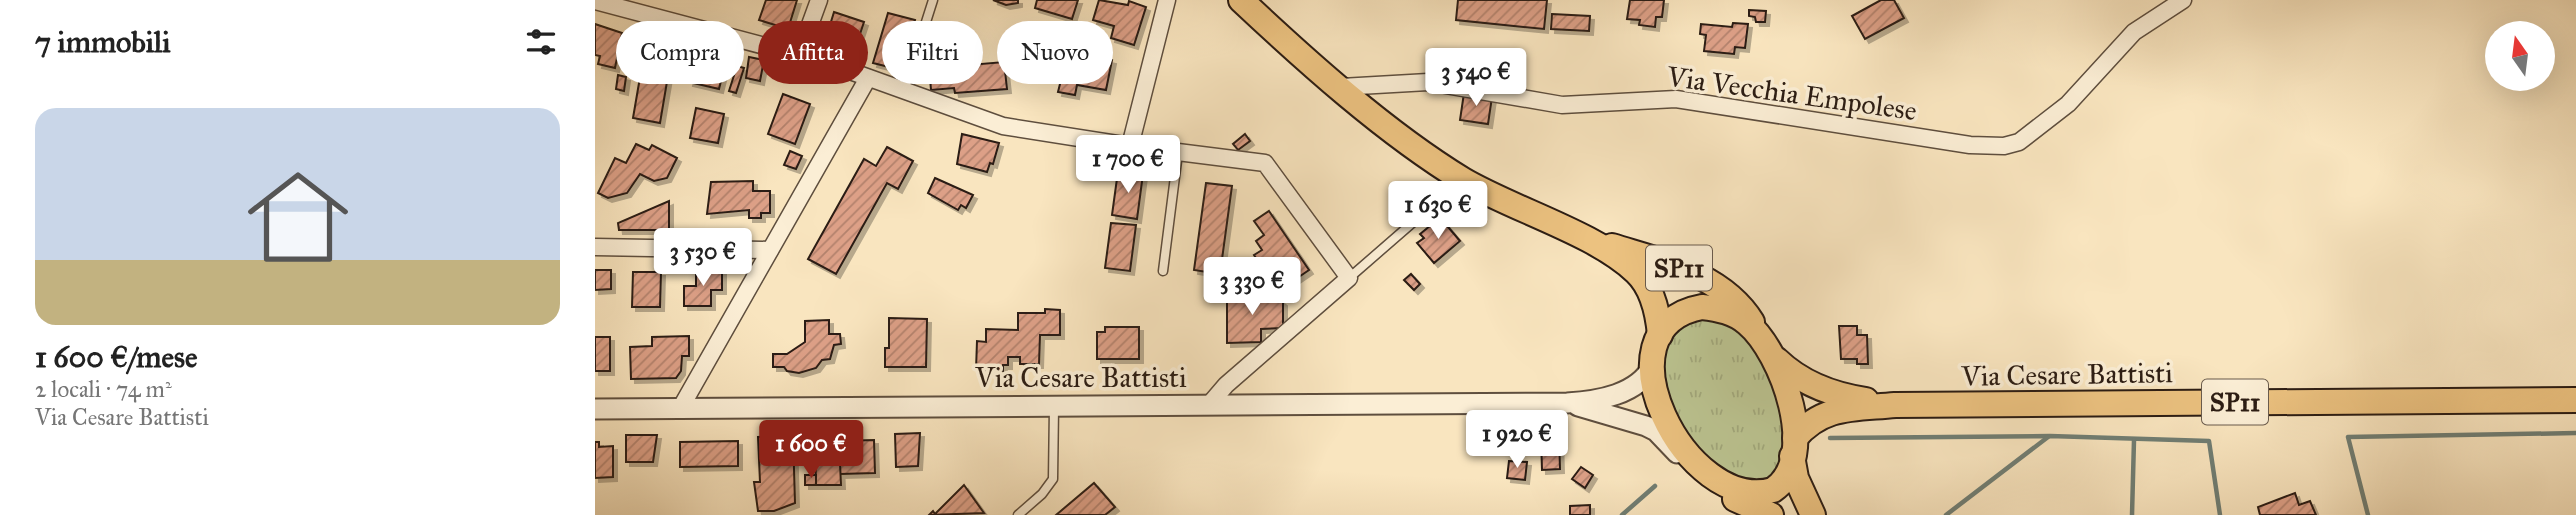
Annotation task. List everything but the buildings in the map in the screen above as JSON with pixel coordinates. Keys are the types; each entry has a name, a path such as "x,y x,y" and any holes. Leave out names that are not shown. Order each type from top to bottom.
{"main road":[{"name":"SP11","path":"1241,0 1341,87 1442,166 1495,197 1602,248 1638,274 1655,306 1660,335"},
{"name":"SP11","path":"1565,230 1681,269 1724,289 1740,304 1767,347"},
{"name":"Via Cesare Battisti","path":"1767,347 1788,392 1793,412 1793,447 1788,472 1772,492 1746,500 1735,499 1708,488 1677,453 1659,417 1653,365 1660,335 1675,317 1688,309 1702,307 1730,313 1747,323 1789,371 1822,390 1839,396 1895,405"},
{"name":"Via Cesare Battisti","path":"1793,447 1815,418 1826,412 1895,405 2576,400"},
{"path":"1793,447 1796,478 1813,515"},
{"path":"1735,499 1771,515"}],"street":[{"path":"811,21 819,0"},
{"path":"1130,146 1167,0"},
{"name":"Via Vecchia Empolese","path":"1341,87 1427,82 1562,105 1676,99 1970,145 2004,146 2019,142 2068,104 2134,32 2183,0"},
{"path":"595,1 758,44"},
{"path":"868,78 1003,125 1178,153 1265,163 1349,278 1226,385 1208,406"},
{"path":"680,410 865,84"},
{"path":"595,247 770,250"},
{"name":"Via Cesare Battisti","path":"595,409 1567,404 1593,401 1626,391 1647,377 1653,365"},
{"name":"Via Cesare Battisti","path":"1567,404 1646,426 1656,431 1677,453"}],"lane":[{"path":"904,91 933,0"},
{"path":"1163,271 1178,153"},
{"path":"1349,278 1441,198"},
{"path":"1018,515 1042,494 1053,479 1054,407"}],"green space":[{"path":"1691,318 1716,318 1741,330 1761,354 1784,414 1783,454 1773,479 1746,491 1676,435 1663,366 1668,339"}],"waterway":[{"path":"2368,515 2348,437 2576,433"},
{"path":"1830,438 2050,436 2209,441 2220,515"},
{"path":"1946,515 2048,437"},
{"path":"2132,515 2134,440"},
{"path":"1622,515 1655,486"}]}
